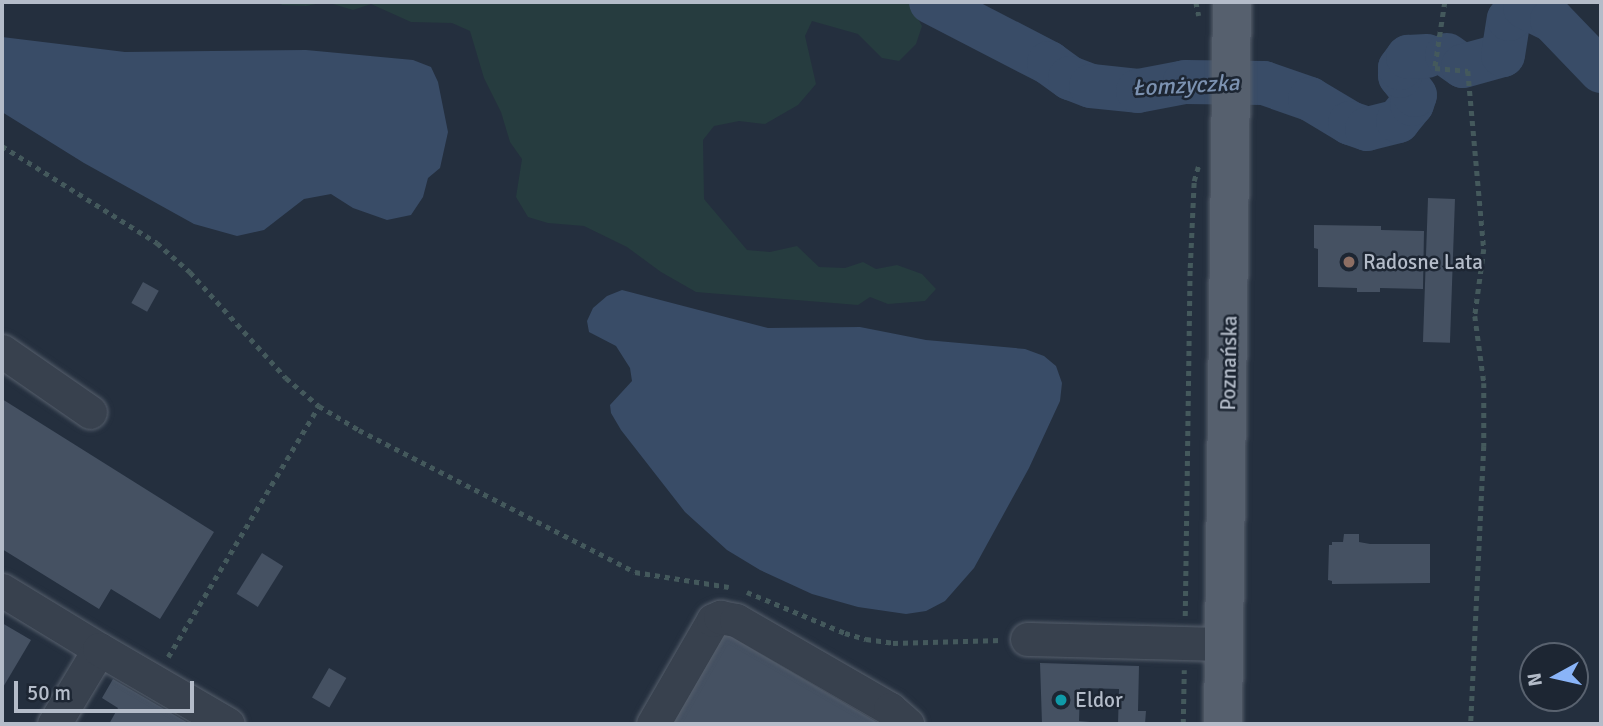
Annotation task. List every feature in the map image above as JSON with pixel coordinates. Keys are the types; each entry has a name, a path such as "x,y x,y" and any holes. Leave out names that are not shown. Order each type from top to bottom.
{"main road":[{"name":"Poznańska","path":"1223,724 1231,2"}],"lane":[{"path":"2,351 90,412"},
{"path":"2,590 228,724"},
{"path":"653,724 713,620 720,617 736,620 771,640 890,709 907,724"},
{"path":"1027,639 1224,644"},
{"path":"54,724 99,649"}],"path":[{"path":"1445,2 1436,68 1468,71 1484,249 1475,316 1484,383 1484,433 1471,724"},
{"path":"2,146 157,243 190,272 286,378 318,405 359,430 635,572 734,588"},
{"path":"1183,724 1190,268 1194,181 1200,159"},
{"path":"154,681 318,405"},
{"path":"743,591 866,639 906,643 1027,639"}],"green space":[{"path":"279,2 326,2 306,6 282,5"},
{"path":"326,2 909,2 922,26 916,44 899,61 882,58 858,34 812,21 805,36 816,84 798,105 765,124 739,121 714,126 703,140 704,199 747,250 770,252 797,246 819,267 845,268 863,262 876,269 897,265 922,274 936,289 925,301 888,304 870,297 858,305 696,292 661,272 627,247 584,226 548,223 528,217 516,197 522,159 510,142 501,112 484,78 470,31 452,23 411,22 371,4 353,10"}],"water":[{"path":"2,37 125,52 306,50 413,60 431,67 438,82 448,132 440,168 428,178 423,197 411,215 387,220 353,208 331,194 304,199 264,230 237,236 194,224 84,163 2,112"},
{"path":"622,290 768,328 860,327 926,340 1025,349 1044,356 1056,366 1062,383 1060,401 1029,468 974,568 945,601 926,611 906,614 858,607 812,594 760,570 727,550 685,512 621,430 611,413 610,405 632,381 630,368 616,346 589,332 587,321 593,308 607,296"}],"building":[{"path":"1428,198 1455,199 1450,343 1423,342"},
{"path":"1314,225 1381,226 1381,230 1424,231 1423,289 1380,288 1380,292 1357,292 1357,288 1318,287 1318,249 1314,248"},
{"path":"143,282 159,291 147,312 131,303"},
{"path":"2,399 214,532 160,619 111,589 99,609 2,549"},
{"path":"1344,534 1359,534 1359,542 1370,544 1430,544 1430,583 1332,584 1332,581 1328,580 1329,545 1332,545 1332,542 1343,542"},
{"path":"262,553 283,566 258,607 237,594"},
{"path":"2,623 31,640 2,689"},
{"path":"725,633 880,724 671,724"},
{"name":"Eldor","path":"1040,663 1139,666 1138,711 1146,711 1145,724 1118,724 1119,689 1080,688 1079,721 1112,724 1042,724"},
{"path":"329,668 346,678 329,707 312,697"},
{"path":"113,679 190,724 109,724 118,708 102,698"}],"waterway":[{"name":"Łomżyczka","path":"931,2 1049,63 1070,78 1091,86 1138,91 1185,82 1264,83 1310,99 1350,123 1367,129 1398,121 1412,104 1415,95 1400,76 1400,68 1408,57 1427,56"},
{"name":"Łomżyczka","path":"1447,55 1463,66 1503,55 1509,19 1525,7 1552,20 1601,71"}],"place":[{"name":"Radosne Lata","path":"1349,262"},
{"name":"Eldor","path":"1061,700"}]}
